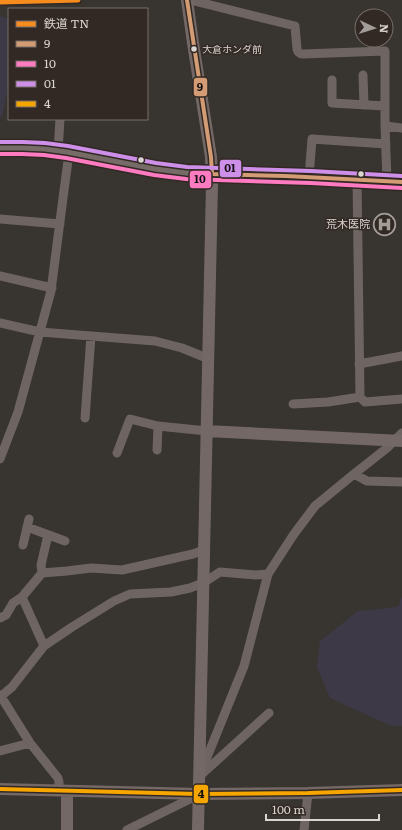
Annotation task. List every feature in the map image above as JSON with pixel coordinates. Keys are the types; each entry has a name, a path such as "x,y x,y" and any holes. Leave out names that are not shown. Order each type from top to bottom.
{"highway":[{"path":"0,148 33,147 177,172 357,179 395,182"}],"street":[{"path":"198,830 212,174 211,157 193,43 188,0 295,26 297,52 299,54 385,51 386,144 395,182"},
{"path":"363,75 364,105"},
{"path":"332,80 332,103 385,106"},
{"path":"0,459 18,412 52,288 60,224 64,152 60,120"},
{"path":"385,126 402,128"},
{"path":"309,177 312,139 386,144"},
{"path":"357,179 360,397 365,402 402,400"},
{"path":"0,220 60,224"},
{"path":"0,276 52,288"},
{"path":"0,323 40,332 155,341 182,348 209,360"},
{"path":"85,418 91,336"},
{"path":"359,364 402,356"},
{"path":"293,404 328,402 360,397"},
{"path":"117,452 130,419 158,426 207,431 400,438"},
{"path":"157,450 158,426"},
{"path":"200,776 244,666 268,574 294,534 315,506 400,438"},
{"path":"354,474 367,481 402,482"},
{"path":"23,545 28,523 48,535 65,541"},
{"path":"0,618 6,615 13,604 22,598 42,573 41,565 48,535"},
{"path":"42,573 91,568 122,570 193,554 204,550"},
{"path":"67,830 63,791 58,778 30,743 0,696 12,687 44,646 114,601 130,594 171,592 190,588 203,583 220,572 256,575 268,574"},
{"path":"22,598 44,646"},
{"path":"200,776 269,713"},
{"path":"0,751 30,743"},
{"path":"0,789 199,794 402,790"},
{"path":"304,830 308,793"},
{"path":"127,830 199,794"}],"shaded area":[{"path":"0,16 8,19 8,88 2,117 0,117"},
{"path":"402,597 402,726 391,726 330,698 317,667 320,641 358,611 398,607"}],"rail line":[{"name":"TN","path":"0,2 78,0"}],"transit line":[{"name":"9","path":"187,0 211,157 212,174"},
{"name":"01","path":"0,142 45,143 68,146 156,163 187,167 402,176"},
{"name":"10","path":"0,154 44,155 154,175 186,179 311,183 402,188"},
{"name":"9","path":"212,174 402,182"},
{"name":"4","path":"0,789 199,794 402,790"}],"place":[{"name":"大倉ホンダ前","path":"194,49"},
{"name":"荒木医院","path":"385,224"}]}
